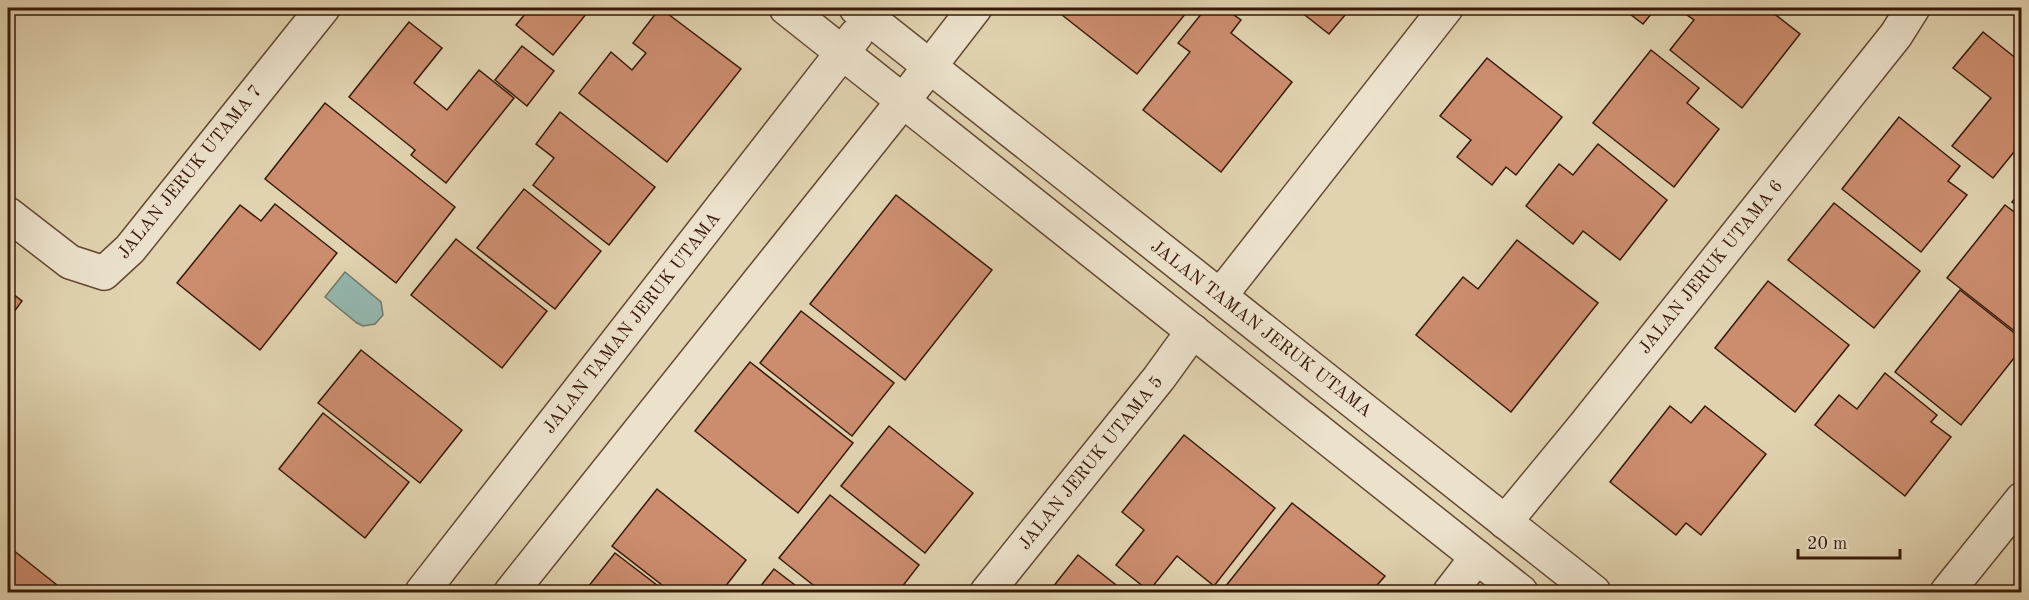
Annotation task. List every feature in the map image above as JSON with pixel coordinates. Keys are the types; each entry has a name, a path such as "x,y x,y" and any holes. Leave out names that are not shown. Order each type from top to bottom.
{"street":[{"name":"JALAN JERUK UTAMA 7","path":"8,214 70,262 104,273 130,249 323,8"},
{"path":"786,8 1521,592"},
{"path":"511,592 975,8"},
{"path":"1220,296 1446,8"},
{"name":"JALAN JERUK UTAMA 6","path":"1505,522 1889,44 1913,8"},
{"name":"JALAN TAMAN JERUK UTAMA","path":"422,592 842,53 867,11 929,65 1594,592"},
{"name":"JALAN JERUK UTAMA 5","path":"987,592 1159,378 1192,331"},
{"path":"1947,592 2022,499"},
{"path":"1450,592 1477,557"}],"water":[{"path":"345,272 381,302 383,315 375,324 363,326 357,323 325,297"}],"building":[{"path":"530,8 591,8 553,55 516,25"},
{"path":"660,8 741,69 667,162 579,93 611,52 632,70 646,53 633,43"},
{"path":"1068,8 1190,8 1137,74 1062,15"},
{"path":"1206,8 1224,8 1241,20 1231,33 1292,82 1221,172 1143,110 1190,52 1178,43"},
{"path":"1296,8 1351,8 1329,34"},
{"path":"1622,8 1656,8 1643,24"},
{"path":"1677,8 1767,8 1800,34 1742,108 1670,50 1694,20"},
{"path":"409,22 442,48 414,83 447,110 479,70 514,98 446,183 411,155 415,150 349,97"},
{"path":"1983,32 2022,63 2022,142 1993,178 1952,146 1991,98 1953,68"},
{"path":"522,46 554,71 527,106 495,80"},
{"path":"1651,50 1699,88 1687,103 1719,129 1674,187 1593,123"},
{"path":"1487,58 1562,117 1516,175 1506,167 1492,185 1457,157 1471,140 1440,116"},
{"path":"325,103 455,207 396,283 265,179"},
{"path":"560,112 655,187 609,245 533,185 554,158 536,144"},
{"path":"1899,117 1960,166 1948,181 1967,195 1921,252 1842,189"},
{"path":"1598,144 1667,200 1620,260 1583,231 1573,244 1526,206 1559,164 1573,175"},
{"path":"524,189 601,251 555,309 477,248"},
{"path":"2022,190 2022,209 2012,202"},
{"path":"896,195 992,270 905,380 810,304"},
{"path":"1834,203 1920,271 1874,328 1788,260"},
{"path":"275,204 337,253 260,350 177,283 240,205 261,221"},
{"path":"2005,205 2022,218 2022,337 1947,278"},
{"path":"456,239 547,311 502,368 411,295"},
{"path":"1517,240 1598,303 1511,412 1416,335 1463,277 1478,289"},
{"path":"1768,281 1849,345 1795,412 1715,348"},
{"path":"8,290 22,301 8,320"},
{"path":"1960,290 2022,339 2022,348 1961,425 1895,372"},
{"path":"801,311 894,383 852,436 760,363"},
{"path":"361,350 462,430 420,483 318,403"},
{"path":"750,362 853,443 798,513 695,431"},
{"path":"1885,373 1937,415 1931,422 1951,437 1905,496 1815,425 1839,395 1857,409"},
{"path":"1670,406 1691,423 1705,406 1766,454 1701,535 1686,523 1676,535 1610,482"},
{"path":"323,413 409,482 365,538 279,469"},
{"path":"889,426 973,493 925,553 841,486"},
{"path":"1184,435 1275,508 1214,586 1177,556 1149,591 1116,565 1144,530 1122,512"},
{"path":"657,489 746,560 721,592 671,592 612,546"},
{"path":"830,495 919,565 898,592 822,592 779,558"},
{"path":"1292,503 1385,576 1371,592 1221,592"},
{"path":"8,546 57,585 50,592 8,592"},
{"path":"615,553 666,592 584,592"},
{"path":"1078,555 1125,592 1049,592"},
{"path":"774,569 804,592 756,592"}]}
